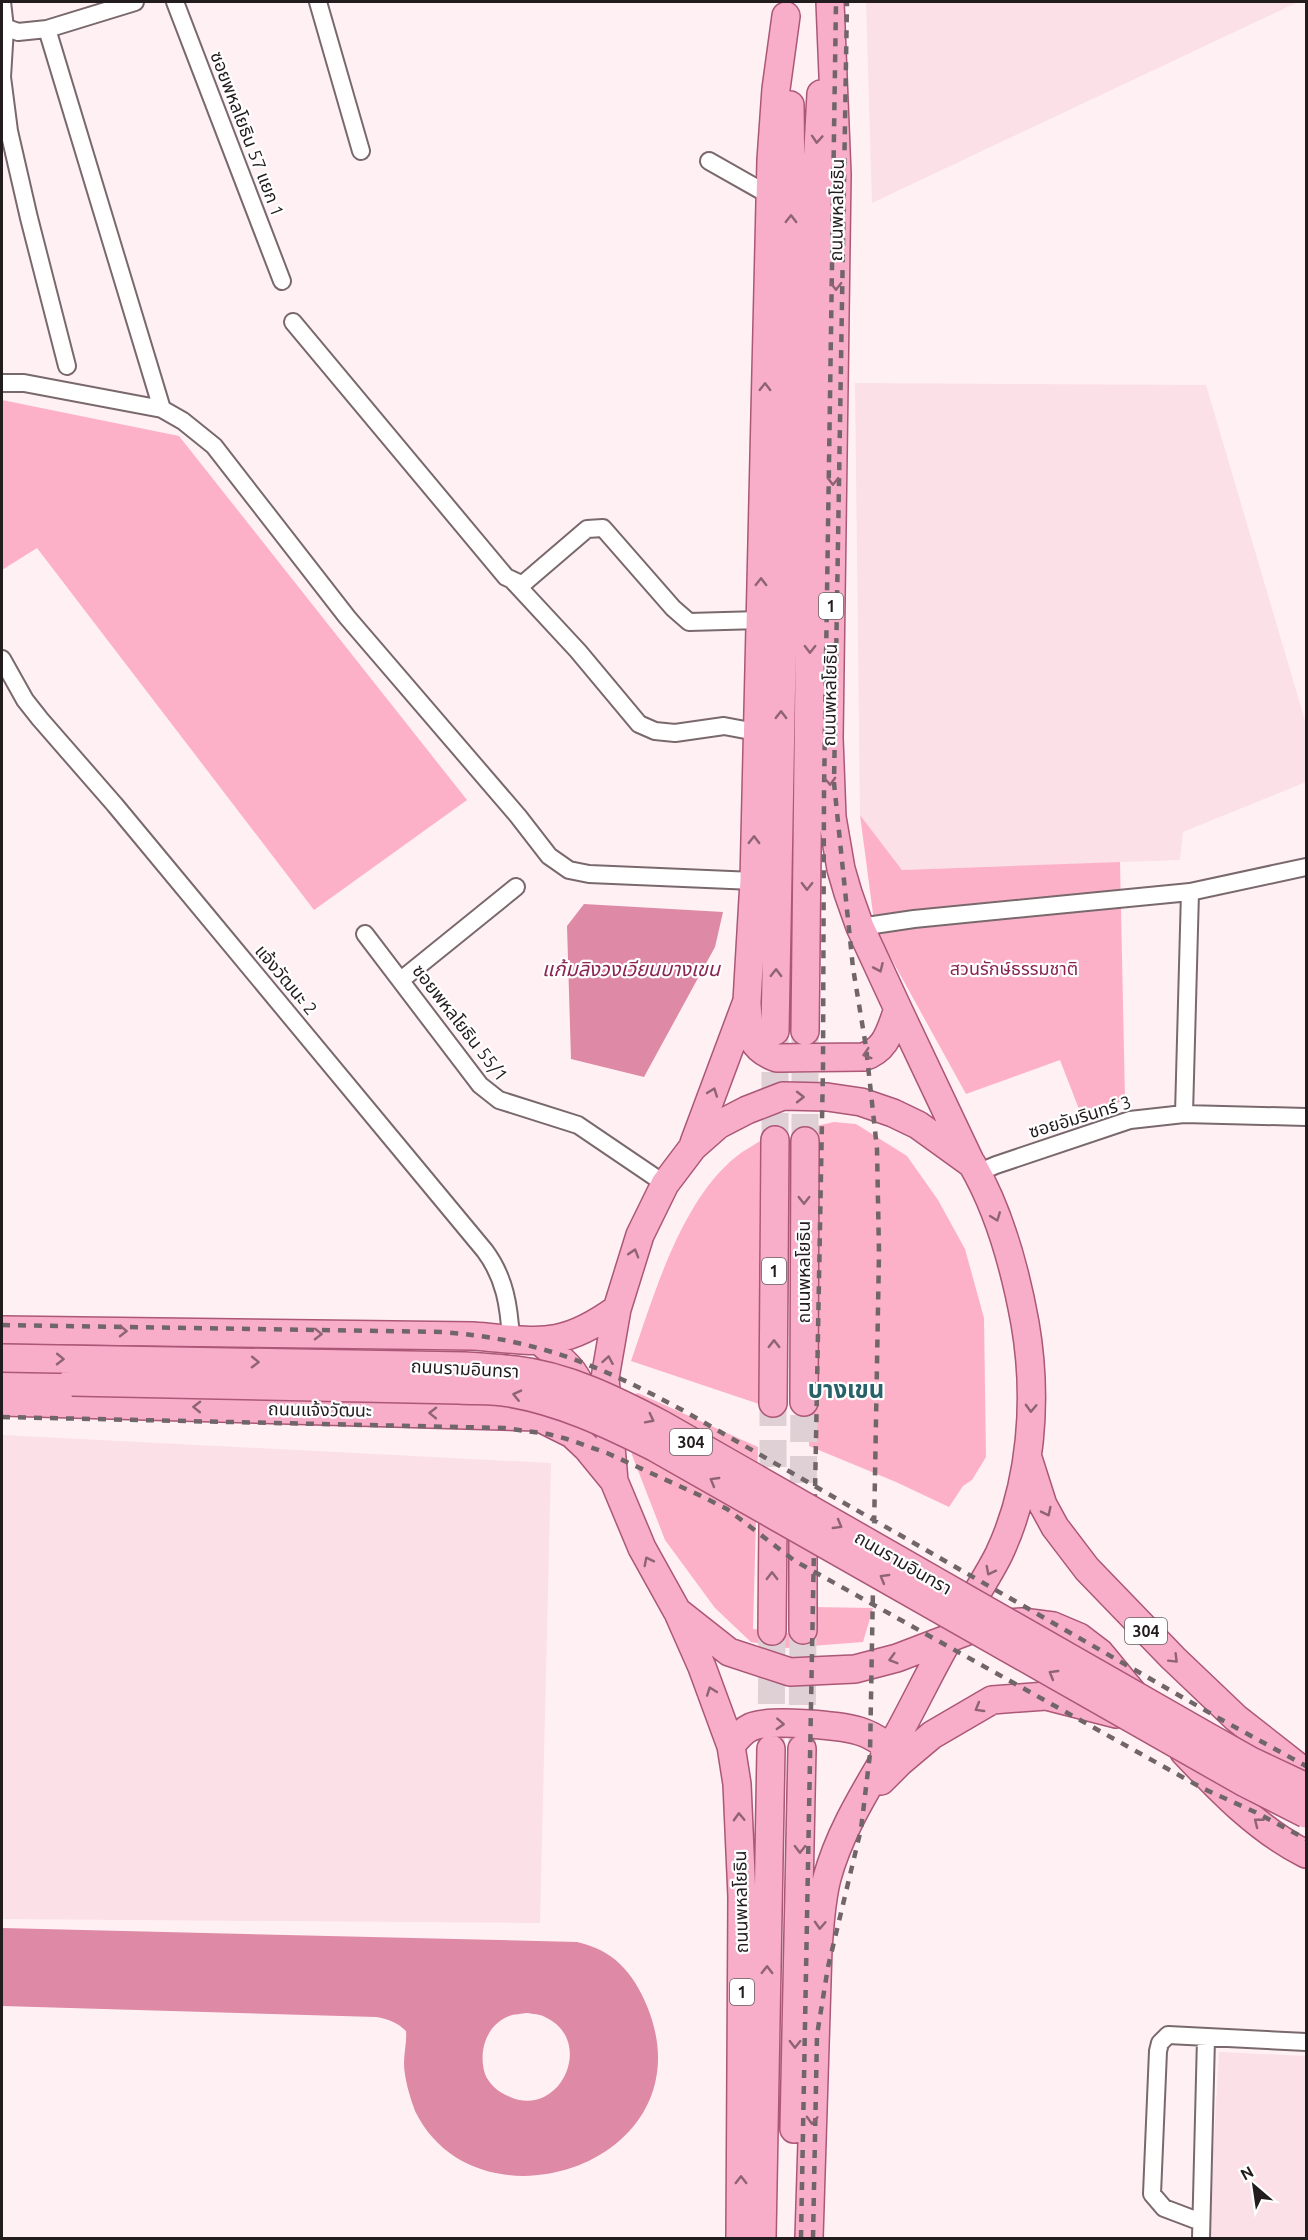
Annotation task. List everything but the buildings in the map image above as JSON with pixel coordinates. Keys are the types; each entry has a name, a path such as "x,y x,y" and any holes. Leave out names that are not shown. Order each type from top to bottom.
{"main road":[{"path":"786,9 773,126 770,195 754,881 747,1001 750,1032 755,1045 765,1054 777,1058 862,1057 874,1053 885,1043 898,1009"},
{"path":"775,1031 791,189 786,9"},
{"name":"ถนนพหลโยธิน","path":"830,10 837,174 829,738 832,817 841,869 860,927 974,1169 1010,1256 1023,1309 1030,1352 1031,1406 1028,1456"},
{"name":"ถนนพหลโยธิน","path":"805,1031 815,187 819,118 830,10"},
{"path":"693,1147 747,1001"},
{"path":"614,1481 605,1378 617,1309 640,1235 665,1184 693,1147 718,1125 747,1110 783,1096 827,1097 861,1102 918,1125 974,1169"},
{"name":"ถนนพหลโยธิน","path":"773,1402 775,1140"},
{"name":"ถนนพหลโยธิน","path":"804,1402 805,1141"},
{"path":"2,1330 474,1336 541,1342 581,1332 617,1309"},
{"path":"538,1417 566,1414 578,1405 582,1390 571,1370 541,1342"},
{"name":"ถนนรามอินทรา","path":"2,1358 464,1366 517,1370 568,1382 615,1400 661,1424 1222,1744 1306,1787"},
{"name":"ถนนรามอินทรา","path":"2,1381 459,1390 510,1393 560,1406 604,1422 654,1448 1245,1783 1306,1814"},
{"name":"ถนนแจ้งวัฒนะ","path":"2,1402 538,1417 572,1434 587,1448 614,1481"},
{"path":"809,2238 820,1913 827,1877 855,1809 1000,1551 1017,1504 1028,1456"},
{"name":"304","path":"1028,1456 1043,1505 1068,1546 1087,1569 1181,1666 1236,1718 1306,1773"},
{"name":"ถนนพหลโยธิน","path":"614,1481 642,1548 677,1611 702,1667 730,1746 737,1784 742,1897 740,2238"},
{"path":"772,1521 772,1630"},
{"path":"802,1630 803,1524"},
{"path":"677,1611 729,1652 790,1672 855,1669 897,1658 948,1640"},
{"name":"304","path":"948,1640 986,1624 1022,1622 1053,1626 1079,1636 1100,1653 1158,1725 1236,1803 1262,1825 1306,1854"},
{"path":"855,1809 900,1762 932,1735 992,1700 1046,1696 1158,1725"},
{"path":"730,1746 750,1727 767,1723 843,1727 874,1736 884,1744 885,1757"},
{"name":"ถนนพหลโยธิน","path":"762,2238 771,1749"},
{"path":"791,2238 802,1749"},
{"path":"1236,1803 1231,1780 1238,1769 1251,1756 1264,1751 1277,1750"}],"street":[{"path":"2,2 2,77 9,131 67,366"},
{"path":"3,27 18,32 47,29 135,2"},
{"name":"ซอยพหลโยธิน 57 แยก 1","path":"176,2 282,281"},
{"path":"318,2 361,151"},
{"path":"47,29 162,410"},
{"path":"709,161 770,195"},
{"path":"293,322 506,577 513,581 578,651 639,724 655,730 675,733 724,726 756,732"},
{"path":"2,383 34,385 162,410 183,421 214,446 347,617 518,816 549,856 569,870 589,874 754,881"},
{"path":"513,581 524,583 587,529 603,528 673,608 689,622 760,620"},
{"name":"แจ้งวัฒนะ 2","path":"2,659 25,700 40,719 145,841 485,1251 501,1277 506,1294 511,1339"},
{"path":"860,927 914,919 1190,892 1306,867"},
{"path":"401,980 516,886"},
{"path":"1184,1114 1190,892"},
{"name":"ซอยพหลโยธิน 55/1","path":"365,934 490,1095 499,1100 578,1125 665,1184"},
{"name":"ซอยอัมรินทร์ 3","path":"974,1169 1130,1120 1184,1114 1306,1117"},
{"path":"1206,2038 1201,2230 1164,2208 1152,2194 1160,2043 1167,2036 1306,2042"}],"shaded area":[{"path":"866,2 1298,2 872,203"},
{"path":"855,383 1206,385 1306,724 1306,782 1183,832 1180,860 902,870 860,815"},
{"path":"2,1435 551,1463 540,1923 2,1919"},
{"path":"1219,2052 1306,2056 1306,2238 1208,2238"}],"green space":[{"path":"2,400 179,436 467,800 314,910 37,548 2,570"},
{"name":"สวนรักษ์ธรรมชาติ","path":"860,815 902,870 1120,862 1125,1100 1082,1117 1060,1060 966,1094 875,929"},
{"path":"834,1122 856,1124 907,1156 938,1200 965,1249 984,1318 986,1457 972,1480 963,1486 949,1507 809,1446 811,1253 816,1126"},
{"path":"760,1141 759,1404 631,1361 672,1250 700,1197 717,1175 740,1154"},
{"path":"638,1393 758,1447 753,1629 806,1635 813,1607 873,1608 863,1642 786,1648 751,1642 715,1608 665,1540 632,1455 626,1397"}],"water":[{"name":"แก้มลิงวงเวียนบางเขน","path":"584,904 723,912 715,947 644,1077 571,1059 567,926"},
{"path":"2,1928 577,1942 611,1957 620,1964 635,1983 647,2006 658,2061 647,2106 618,2142 579,2165 533,2176 487,2171 446,2150 415,2111 404,2069 406,2031 388,2020 376,2017 2,2006","holes":["527,2013 543,2016 560,2028 568,2043 570,2059 565,2075 556,2088 543,2098 526,2101 508,2096 489,2081 483,2066 483,2048 489,2033 501,2020"]}],"tunnel":[{"path":"805,1035 805,1141"},
{"path":"775,1036 775,1140"},
{"path":"803,1524 804,1402"},
{"path":"773,1403 773,1508"},
{"path":"802,1746 803,1630"},
{"path":"771,1745 772,1631"}],"railway":[{"path":"801,2238 823,1067 824,792 836,2"},
{"path":"813,2238 817,2035 828,1967 861,1829 870,1754 879,1253 877,1149 866,1047 853,968 834,783 847,2"},
{"path":"2,1325 442,1332 509,1341 568,1357 625,1381 684,1411 1306,1766"},
{"path":"2,1417 504,1428 567,1439 607,1453 727,1509 795,1561 1202,1788 1306,1839"}],"district":[{"name":"บางเขน","path":"846,1390"}]}
